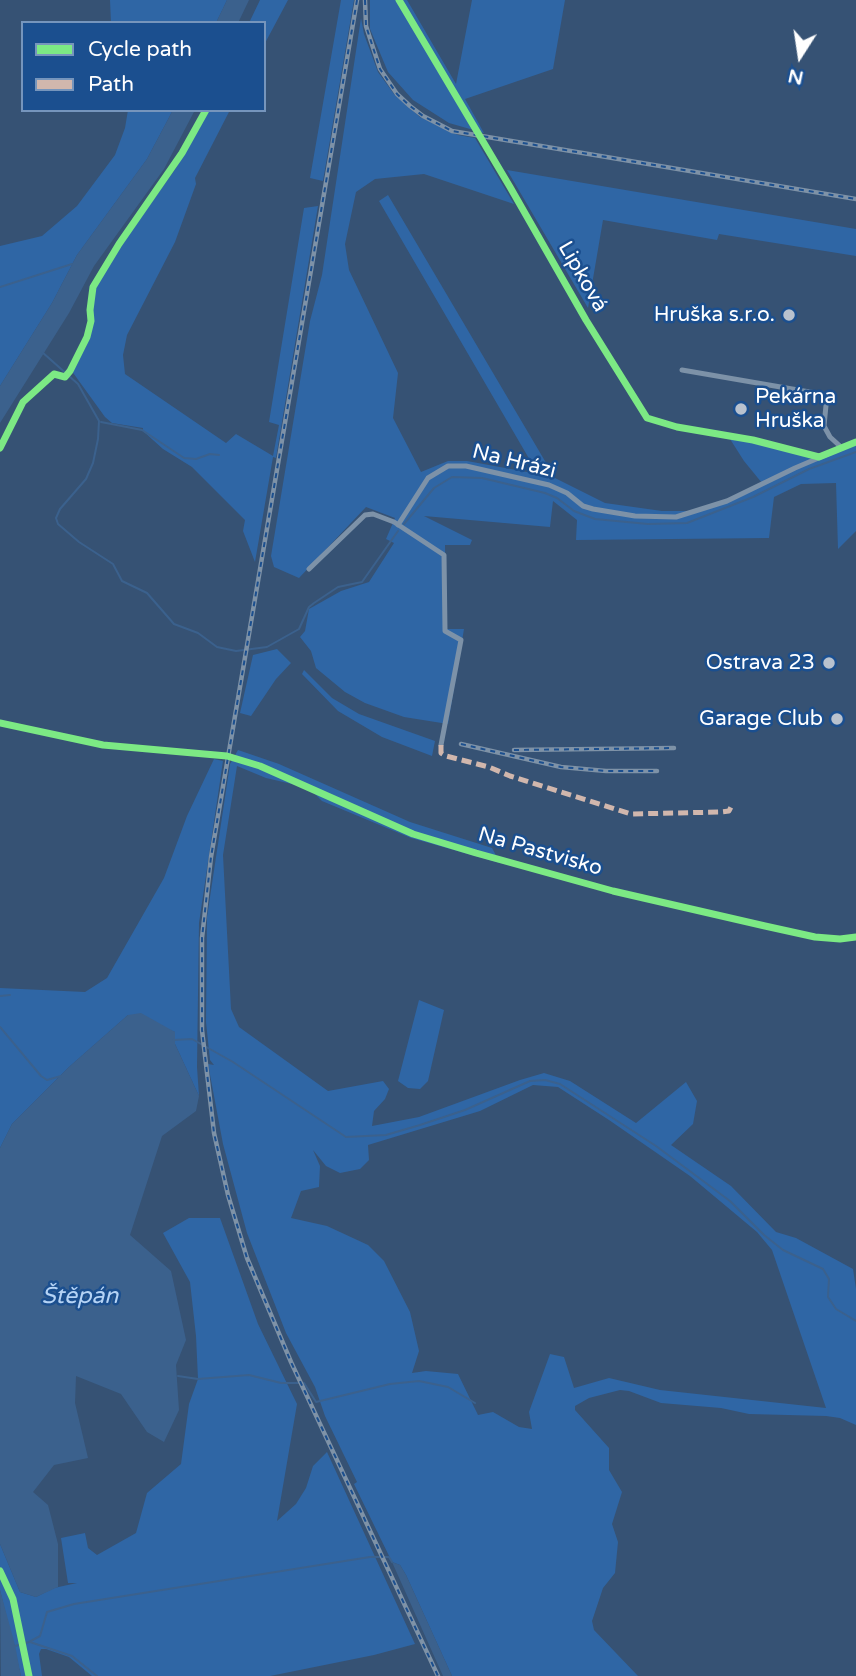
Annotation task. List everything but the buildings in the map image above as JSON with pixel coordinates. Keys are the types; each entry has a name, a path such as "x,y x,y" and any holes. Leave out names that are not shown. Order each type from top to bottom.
{"street":[{"name":"Lipková","path":"399,0 592,331 647,418 753,440 818,457"},
{"path":"682,370 827,395 823,418 825,430 841,447"},
{"name":"Na Hrázi","path":"398,525 428,478 436,471 458,465 549,485 567,493 583,506 593,509 635,516 676,517 727,501 818,457 856,442"},
{"path":"309,569 365,514 373,514 398,525 444,555 445,631 461,640 441,745"},
{"name":"Na Pastvisko","path":"0,723 103,745 228,756 260,766 414,834 476,853 613,891 815,937 856,937"}],"shaded area":[{"path":"110,0 227,0 217,21 111,21"},
{"path":"260,0 288,0 266,41 266,21 250,21"},
{"path":"341,0 354,0 323,181 310,178"},
{"path":"370,0 407,0 456,84 472,0 565,0 553,69 465,99 484,133 449,123 413,100 388,72 370,29"},
{"path":"361,18 378,72 394,94 420,117 458,135 475,138 514,204 424,174 375,179 356,192 345,244 349,270 398,373 393,418 421,472 448,461 467,461 538,474 379,201 388,195 555,478 605,503 662,511 700,511 762,483 730,439 793,448 817,459 856,445 856,531 838,549 836,483 801,484 774,497 769,538 576,540 577,520 553,501 550,527 424,516 472,540 470,545 445,545 446,629 464,629 448,724 404,717 365,703 345,692 316,668 311,651 300,637 305,631 309,609 341,591 369,582 394,543 386,539 395,518 366,507 299,578 274,567 271,556 310,321 322,275"},
{"path":"128,112 172,112 147,159 77,255 52,303 0,386 0,246 42,236 77,206 115,155"},
{"path":"204,112 229,112 195,178 196,184 175,242 127,335 123,355 125,374 226,443 236,434 273,456 279,425 269,422 304,208 318,206 276,458 273,457 255,562 243,531 245,520 192,467 163,449 143,428 112,423 105,417 71,370 86,347 95,287 176,168"},
{"path":"507,170 856,229 856,256 719,234 717,240 603,220 588,308"},
{"path":"277,649 291,663 276,679 251,716 240,713 253,655"},
{"path":"304,670 332,698 359,714 435,741 432,756 382,737 338,711 302,674"},
{"path":"238,750 279,764 410,822 492,848 500,863 411,838 322,801 309,788 266,778 237,766 223,855 231,1009 239,1027 328,1091 383,1081 389,1089 385,1099 374,1111 372,1126 419,1117 544,1073 570,1081 636,1123 686,1082 697,1101 693,1124 671,1145 731,1186 776,1232 796,1238 853,1269 856,1289 856,1425 840,1418 826,1416 749,1414 721,1408 661,1403 620,1390 589,1398 575,1406 575,1410 609,1448 609,1470 622,1492 612,1524 618,1542 615,1573 603,1588 592,1621 594,1630 638,1676 452,1676 406,1575 400,1565 392,1562 354,1484 357,1482 325,1416 315,1387 286,1333 247,1233 223,1144 208,1064 214,1065 210,1060 206,1022 207,917 230,764","holes":["533,1085 558,1087 690,1176 757,1232 772,1250 826,1408 660,1390 609,1378 574,1388 564,1357 550,1354 529,1412 532,1429 519,1427 493,1412 478,1415 458,1374 426,1371 412,1373 419,1351 410,1312 384,1261 368,1245 327,1226 291,1218 301,1191 319,1187 320,1166 313,1150 326,1166 340,1173 360,1169 369,1160 368,1145 480,1111"]},
{"path":"214,759 223,761 199,923 199,1096 175,1044 175,1032 128,1015 69,1067 12,1124 0,1148 0,988 85,992 107,978 164,878 187,816"},
{"path":"419,1000 444,1010 428,1081 420,1089 408,1088 398,1081"},
{"path":"189,1218 220,1218 258,1324 297,1404 277,1521 296,1504 306,1488 313,1466 327,1452 415,1644 270,1676 92,1676 69,1657 41,1649 39,1654 42,1676 21,1676 0,1590 0,1544 20,1592 36,1597 54,1588 77,1583 68,1583 61,1538 85,1533 88,1548 97,1555 136,1533 147,1493 181,1464 189,1404 198,1379 196,1336 190,1282 163,1233"}],"water":[{"path":"227,0 249,0 239,21 217,21"},
{"path":"172,112 194,112 164,169 94,266 69,313 0,423 0,386 52,303 77,255 147,159"},
{"name":"Štěpán","path":"141,1013 175,1032 175,1044 199,1096 196,1111 162,1136 130,1235 171,1271 186,1340 176,1365 179,1410 164,1442 147,1432 121,1394 76,1376 75,1403 88,1458 54,1465 33,1492 48,1505 58,1544 58,1587 36,1597 20,1592 0,1544 0,1148 12,1124 69,1067 128,1015"},
{"path":"392,1562 400,1565 406,1575 452,1676 443,1676"},
{"path":"0,1590 15,1645 21,1676 1,1676"}],"waterway":[{"path":"0,287 72,264"},
{"path":"42,352 78,384 99,421 93,463 86,479 60,509 56,518 58,524 79,542 113,564 122,581 147,593 174,624 198,633 217,647 236,651 267,647 299,629 309,607 314,603 338,587 362,582 398,531"},
{"path":"101,422 142,430 184,458 219,455"},
{"path":"404,524 434,488 452,477 482,478 545,493 574,511 595,519 648,524 687,523 753,497 809,469 856,452"},
{"path":"0,996 10,995"},
{"path":"0,1027 41,1076 47,1080 61,1076"},
{"path":"173,1040 192,1039 233,1062 346,1137 386,1135 420,1125 465,1110 530,1081 545,1080 560,1084 656,1146 730,1201 783,1250 823,1269 829,1279 828,1297 836,1309 856,1321"},
{"path":"178,1376 198,1379 249,1375 281,1383 304,1383 316,1402 390,1384 419,1381 448,1387 475,1403"},
{"path":"15,1646 40,1636 47,1612 74,1604 370,1557 389,1557 392,1562"},
{"path":"30,1642 72,1656 97,1676"}],"railway":[{"path":"357,0 211,857 202,938 202,1030 214,1133 228,1195 247,1258 291,1362 438,1676"},
{"path":"365,0 366,26 380,69 397,94 410,106 452,131 856,199"},
{"path":"461,744 561,767 606,771 657,771"},
{"path":"514,750 674,748"}],"marked path":[{"path":"441,745 441,753 446,756 489,767 631,814 720,812 729,811 731,807"}],"cycle path":[{"path":"399,0 586,320 647,418 677,427 753,440 819,457 856,442"},
{"path":"0,448 23,402 54,374 65,377 70,371 87,337 93,287 119,244 182,153 205,112"},
{"path":"0,723 103,745 227,756 260,766 413,834 476,853 613,891 765,926 815,937 856,937"},
{"path":"0,1571 13,1599 29,1676"}],"place":[{"name":"Hruška s.r.o.","path":"789,315"},
{"name":"Pekárna Hruška","path":"741,409"},
{"name":"Ostrava 23","path":"829,663"},
{"name":"Garage Club","path":"837,719"}]}
